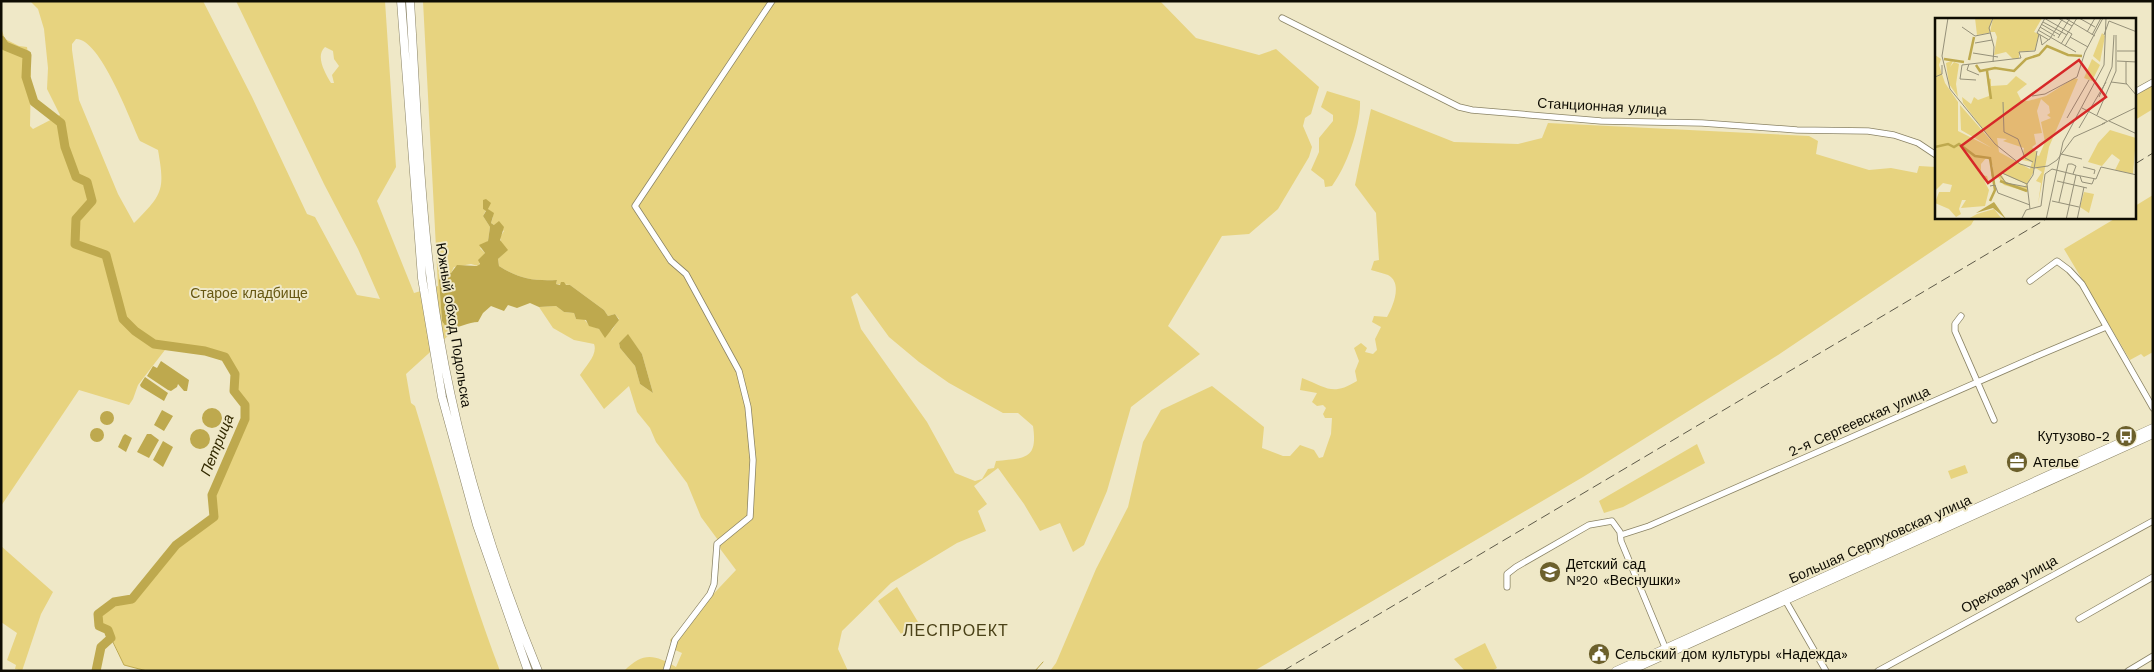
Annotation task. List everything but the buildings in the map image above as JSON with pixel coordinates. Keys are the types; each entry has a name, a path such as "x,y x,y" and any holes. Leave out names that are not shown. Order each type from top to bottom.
{"main road":[{"name":"Южный обход Подольска","path":"401,1 422,278 442,397 478,525 528,671"},
{"name":"Южный обход Подольска","path":"410,1 431,280 451,400 486,523 523,636 538,671"},
{"name":"Большая Серпуховская улица","path":"1784,598 2153,428"},
{"name":"Большая Серпуховская улица","path":"1616,671 1666,651 2153,434"},
{"name":"Большая Серпуховская улица","path":"1629,671 1666,651"}],"street":[{"path":"666,671 676,640 710,594 714,584 717,544 750,517 754,460 748,407 740,371 686,274 671,261 635,206 772,1"},
{"name":"Станционная улица","path":"1282,18 1459,107 1472,110 1600,121 1702,123 1797,130 1868,131 1894,135 1918,143 1935,154"},
{"path":"2136,91 2153,82"},
{"path":"2030,281 2057,261 2069,270 2082,284 2153,408"},
{"path":"1961,316 1955,324 1955,331 1994,420"},
{"name":"2-я Сергеевская улица","path":"1621,535 1649,526 1977,382 2106,328"},
{"name":"Ореховая улица","path":"1878,671 2153,520"},
{"path":"1507,587 1506,577 1510,571 1589,525 1612,521 1621,535 1624,549 1666,651"},
{"path":"2079,618 2153,577"},
{"path":"1784,598 1826,671"},
{"path":"2128,671 2153,656"}],"green space":[{"name":"Старое кладбище","path":"30,1 203,1 252,97 307,214 315,217 357,295 380,299 358,249 324,184 236,1 385,1 396,167 377,201 414,293 438,286 423,1 1160,1 1196,38 1259,55 1276,49 1319,87 1311,114 1305,118 1303,126 1312,147 1309,157 1278,209 1249,234 1222,236 1168,326 1200,354 1131,407 1107,491 1084,545 1073,552 1060,523 1040,531 1024,504 998,468 974,486 987,504 978,511 986,531 957,543 891,583 842,631 838,649 848,671 624,671 637,661 649,657 661,659 676,667 682,653 673,649 670,640 736,570 721,550 718,540 701,517 687,483 656,442 650,428 637,412 629,386 604,409 580,375 593,356 594,344 574,340 553,328 539,307 556,306 564,312 574,313 576,319 583,318 589,325 599,329 603,334 612,330 619,319 615,314 608,316 604,310 570,285 556,284 557,280 526,278 513,274 499,266 498,259 503,254 500,237 504,231 491,223 493,217 488,209 489,205 483,200 483,209 486,210 483,216 490,227 488,241 480,248 485,253 478,266 471,264 454,267 451,273 439,280 442,321 450,334 406,374 411,403 415,406 466,572 500,671 147,671 124,665 108,630 99,626 98,614 114,602 132,598 176,545 214,517 212,495 245,420 245,405 234,391 235,374 225,357 205,351 168,346 138,385 129,405 79,390 1,506 1,28 5,39 19,46 27,47 31,74 30,126 33,129 60,115 47,89 48,68 44,29 38,9","holes":["76,39 85,42 95,52 122,99 140,141 158,150 161,174 160,191 151,205 134,223 118,194 79,100 72,44","325,47 333,51 334,59 339,66 332,75 334,83 331,83 322,65 322,51","857,293 889,337 919,362 949,383 1003,413 1018,413 1033,426 1034,437 1031,451 1022,458 996,461 994,468 988,469 982,479 975,481 955,473 927,422 861,329 851,297","628,335 642,354 653,393 640,384 635,366 620,348 619,343"]},
{"path":"2153,85 2153,109 2136,119 2136,95"},
{"path":"1327,91 1360,101 1360,111 1356,134 1343,168 1332,186 1325,187 1324,180 1311,170 1319,152 1319,138 1333,121 1333,115 1321,107"},
{"path":"1371,109 1454,142 1518,144 1542,138 1548,123 1809,136 1818,141 1816,154 1869,170 1891,168 1917,173 1919,166 1935,167 1935,219 1974,219 1971,225 1781,353 1583,477 1254,671 1050,671 1056,663 1096,569 1128,507 1143,442 1161,410 1212,386 1264,427 1262,448 1283,456 1290,456 1300,445 1314,450 1319,458 1323,457 1331,434 1332,418 1325,418 1323,414 1326,408 1323,405 1317,406 1312,402 1317,393 1300,390 1302,378 1330,389 1349,386 1357,381 1355,371 1359,361 1354,348 1361,343 1367,348 1365,352 1373,354 1377,350 1375,339 1381,327 1372,322 1374,316 1387,317 1392,307 1396,289 1393,279 1388,275 1371,270 1374,261 1379,260 1376,213 1355,185"},
{"path":"2153,195 2153,352 2144,357 2141,354 2130,360 2064,249 2114,219 2136,219 2136,205"},
{"path":"1697,444 1705,463 1623,507 1604,513 1599,501"},
{"path":"1965,465 1968,473 1951,479 1948,471"},
{"path":"1,546 53,592 41,614 22,671 15,669 16,665 7,660 17,633 1,622"},
{"path":"897,587 918,622 901,634 878,601"},
{"path":"1485,643 1497,668 1492,671 1465,671 1454,659"}],"shaded area":[{"path":"486,199 491,203 488,209 494,213 491,223 494,225 499,221 504,227 500,240 508,250 498,259 499,266 513,274 526,278 557,280 556,284 560,285 561,282 564,282 604,310 608,316 615,314 619,320 605,338 599,329 589,326 586,320 576,319 574,313 564,312 556,306 539,307 530,303 517,308 508,305 504,311 491,306 483,313 478,322 448,330 442,321 439,280 445,273 451,273 457,265 477,266 480,264 478,260 485,253 479,245 488,241 490,227 483,216 486,211 483,209 483,200"},
{"path":"628,334 642,354 653,393 640,384 635,366 620,348 619,343"},
{"path":"161,361 189,380 187,391 184,391 178,384 171,391 168,390 147,376 153,366 157,368"},
{"path":"145,377 168,393 164,401 141,387 140,385"},
{"path":"212,408 219,411 222,418 219,425 212,428 205,425 202,418 205,411"},
{"path":"162,410 173,416 164,431 154,425"},
{"path":"107,411 112,413 114,418 112,423 107,425 102,423 100,418 102,413"},
{"path":"97,428 102,430 104,435 102,440 97,442 92,440 90,435 92,430"},
{"path":"200,429 207,432 210,439 207,446 200,449 193,446 190,439 193,432"},
{"path":"125,434 132,438 126,452 118,447"},
{"path":"147,434 151,434 159,440 149,458 137,452"},
{"path":"163,441 173,447 163,467 153,460"}],"waterway":[{"name":"Петрица","path":"1,40 5,46 27,55 26,77 34,102 61,123 65,147 76,177 87,182 92,201 76,219 75,244 106,255 123,319 135,331 154,344 205,351 225,357 235,374 234,391 245,405 245,419 212,495 214,517 176,545 132,599 114,602 98,614 99,626 108,630 111,638 101,647 96,671"},
{"path":"111,638 124,665 147,671"},
{"path":"1035,671 1043,662"}],"railway":[{"path":"2136,163 2153,153"},
{"path":"1283,671 2046,219"}],"place":[{"name":"Кутузово-2","path":"2126,436"},
{"name":"Ателье","path":"2017,462"},
{"name":"Детский сад №20 «Веснушки»","path":"1550,572"},
{"name":"Сельский дом культуры «Надежда»","path":"1599,654"}],"district":[{"name":"ЛЕСПРОЕКТ","path":"956,630"}]}
